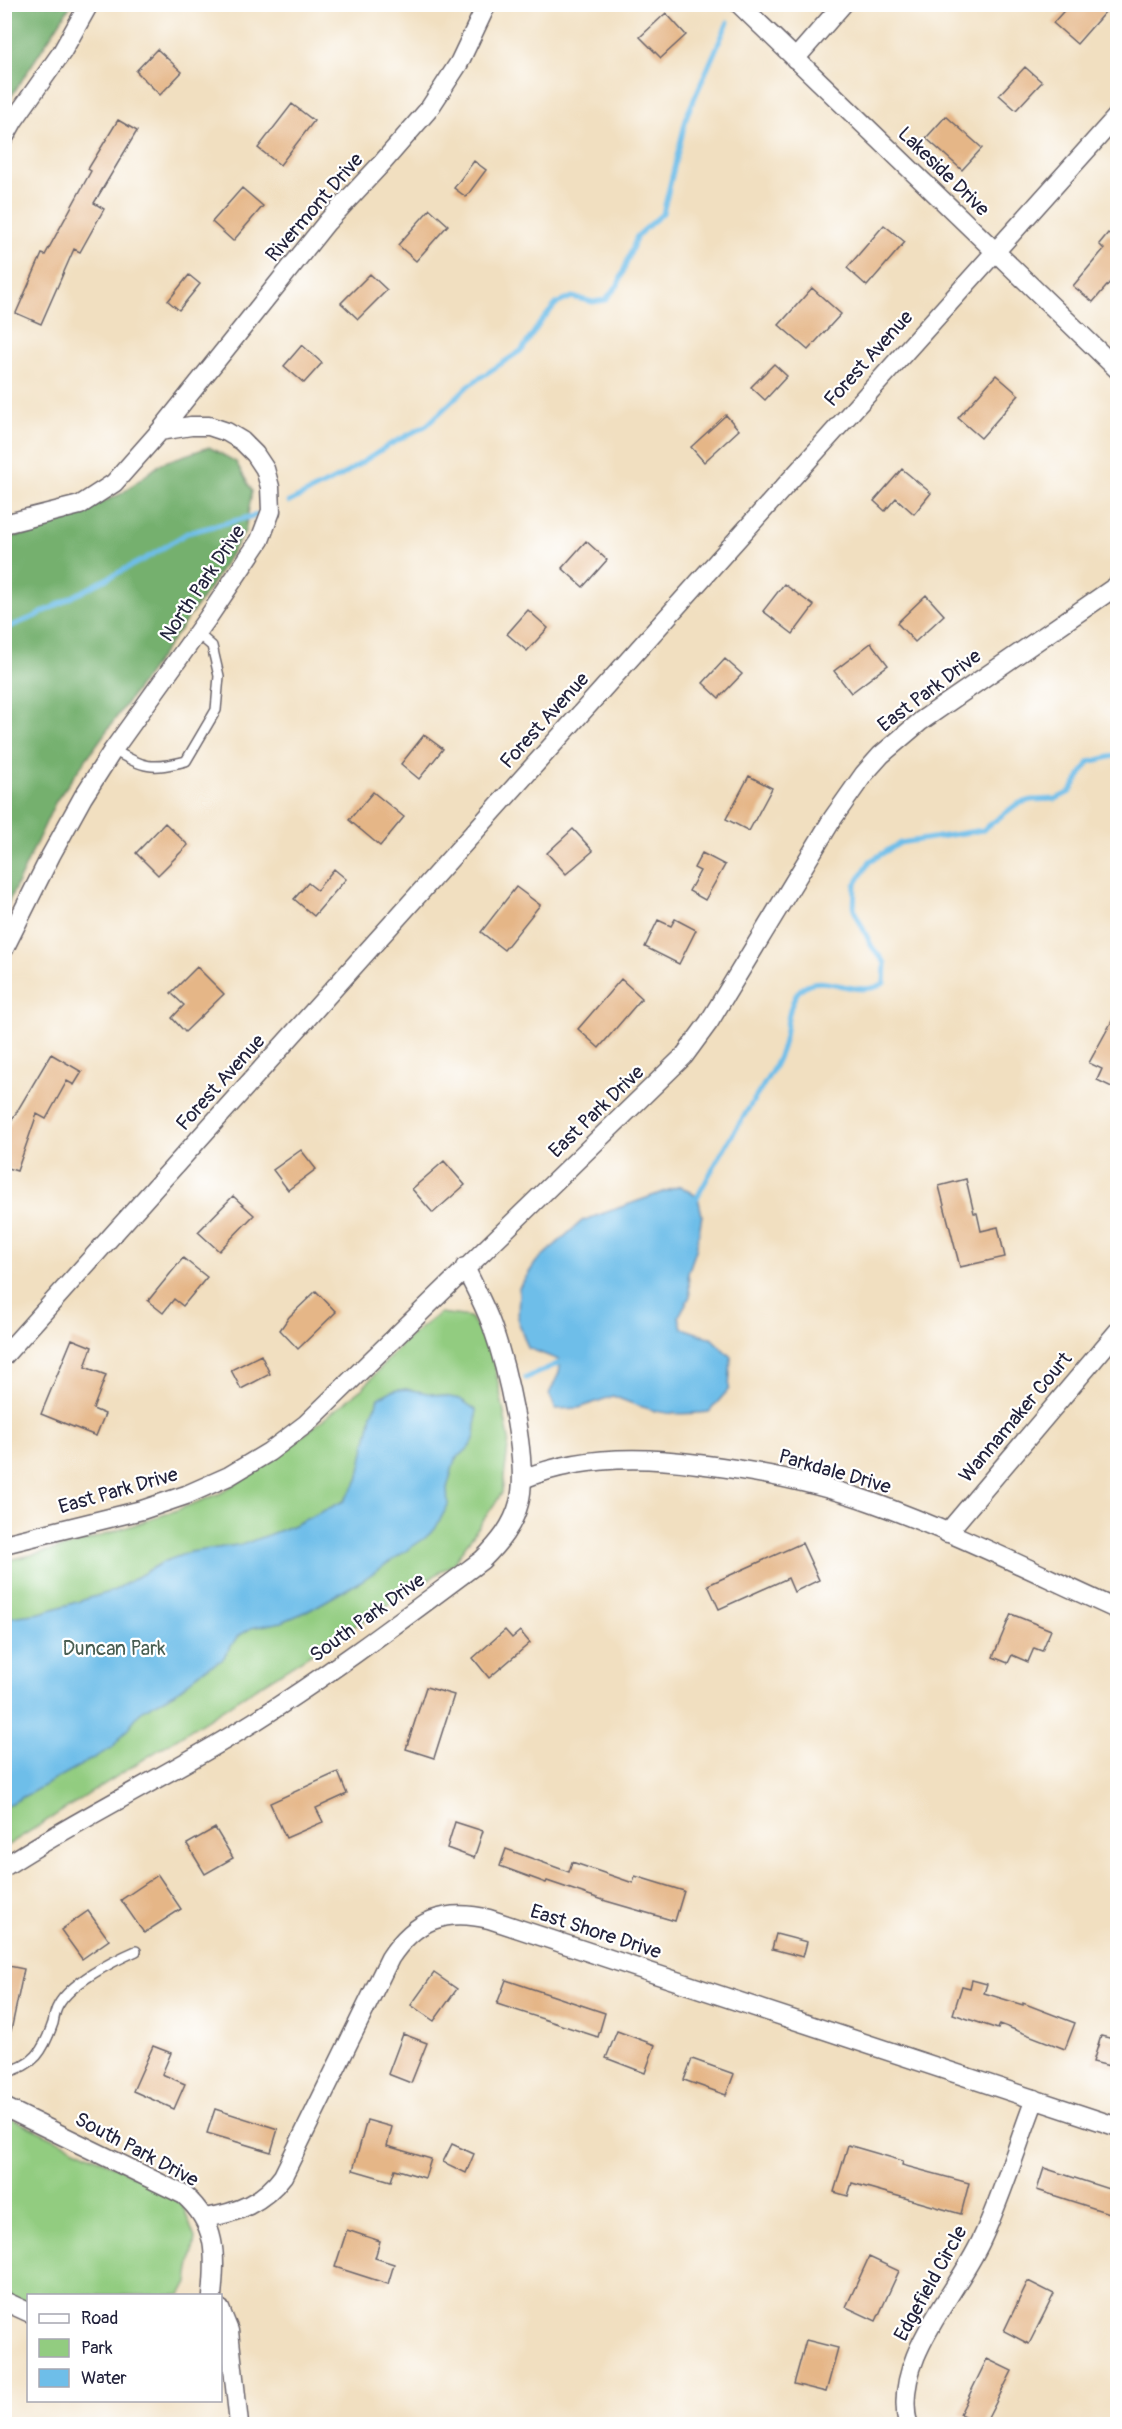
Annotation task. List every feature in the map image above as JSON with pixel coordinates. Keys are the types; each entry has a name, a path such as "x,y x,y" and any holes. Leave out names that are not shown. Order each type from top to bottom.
{"street":[{"path":"4,138 62,52 89,4"},
{"name":"Rivermont Drive","path":"160,431 327,222 429,109 459,63 487,4"},
{"name":"Lakeside Drive","path":"739,4 1118,370"},
{"path":"795,59 843,4"},
{"name":"Forest Avenue","path":"4,1356 1118,115"},
{"name":"North Park Drive","path":"4,949 51,855 113,750 260,540 271,511 270,487 265,469 242,441 227,432 209,426 191,426 160,431"},
{"path":"4,524 80,505 98,495 114,483 160,431"},
{"name":"East Park Drive","path":"4,1544 142,1510 186,1496 228,1476 269,1452 306,1424 684,1056 709,1022 833,818 864,774 881,755 921,721 1118,585"},
{"name":"South Park Drive","path":"4,1867 294,1697 348,1660 499,1544 512,1524 520,1502 523,1479 509,1388 492,1326 465,1267"},
{"name":"Wannamaker Court","path":"947,1533 1118,1330"},
{"name":"Parkdale Drive","path":"523,1479 568,1464 608,1460 677,1461 743,1469 808,1483 871,1502 947,1533 1118,1610"},
{"name":"East Shore Drive","path":"205,2218 244,2208 260,2201 273,2190 283,2176 400,1942 415,1929 432,1920 451,1915 470,1914 489,1919 1118,2127"},
{"name":"Edgefield Circle","path":"908,2424 906,2391 911,2366 922,2342 967,2270 982,2239 1035,2099"},
{"name":"South Park Drive","path":"4,2108 184,2195 197,2206 205,2218 214,2250 212,2294"},
{"path":"4,2301 27,2312"},
{"path":"222,2314 229,2331 239,2424"}],"lane":[{"path":"113,750 144,766 160,768 186,761 216,710 219,676 212,646 197,633"},
{"path":"4,2073 25,2066 41,2054 57,2007 68,1992 109,1963 136,1951"}],"green space":[{"path":"4,5 71,5 5,106"},
{"path":"209,447 236,462 252,491 245,531 209,589 56,801 5,910 5,538 29,534 121,494 162,463"},
{"name":"Duncan Park","path":"440,1313 470,1317 491,1346 509,1439 502,1493 453,1564 5,1847 5,1561 74,1545 221,1493 276,1457 364,1387 405,1340"},
{"path":"4,2115 179,2196 195,2238 188,2282 182,2294 27,2294 27,2305 5,2294"}],"water":[{"path":"680,1186 698,1197 702,1215 696,1250 688,1273 690,1296 679,1316 682,1328 711,1338 731,1357 729,1389 709,1412 681,1414 660,1412 613,1396 579,1408 556,1409 549,1394 559,1373 561,1361 528,1348 518,1321 519,1288 536,1262 582,1221"},
{"path":"406,1389 460,1399 476,1410 474,1439 468,1449 455,1459 447,1488 448,1505 435,1529 361,1581 310,1610 282,1622 251,1628 237,1637 222,1660 203,1670 175,1693 142,1710 112,1748 5,1807 5,1618 40,1613 113,1591 163,1562 190,1552 244,1544 294,1525 344,1501 358,1480 372,1414 379,1398 391,1391"}],"building":[{"path":"1070,4 1096,4 1105,12 1077,44 1053,23"},
{"path":"666,13 686,35 661,58 640,37"},
{"path":"157,49 182,72 160,95 136,71"},
{"path":"1025,67 1042,82 1016,110 999,95"},
{"path":"292,104 314,121 280,165 258,148"},
{"path":"946,116 982,148 962,170 926,138"},
{"path":"118,120 137,131 94,203 104,209 80,252 74,249 41,324 16,313 42,254 45,255 91,171 88,169"},
{"path":"474,161 486,170 466,197 454,188"},
{"path":"242,188 263,206 233,241 212,222"},
{"path":"430,209 448,225 416,261 398,245"},
{"path":"884,225 905,242 867,286 847,268"},
{"path":"1108,233 1114,237 1118,233 1118,273 1093,302 1073,286 1104,249 1099,244"},
{"path":"370,274 387,290 358,319 341,303"},
{"path":"189,275 200,284 179,310 168,301"},
{"path":"812,288 841,314 808,350 779,325"},
{"path":"302,345 322,363 304,383 284,366"},
{"path":"774,364 787,376 765,400 751,387"},
{"path":"996,375 1019,395 981,438 958,418"},
{"path":"726,415 739,430 704,462 691,447"},
{"path":"902,469 931,493 914,514 896,498 885,511 874,501"},
{"path":"586,541 607,560 583,587 562,568"},
{"path":"784,584 814,606 793,634 763,611"},
{"path":"926,595 944,615 915,642 897,623"},
{"path":"528,610 548,628 527,651 507,634"},
{"path":"871,643 888,665 851,693 834,671"},
{"path":"725,659 742,674 719,698 703,683"},
{"path":"424,735 443,749 419,779 401,764"},
{"path":"749,776 772,788 749,831 726,819"},
{"path":"373,792 404,817 380,846 349,820"},
{"path":"165,823 188,845 158,875 136,853"},
{"path":"573,829 593,851 566,874 547,853"},
{"path":"702,853 725,865 705,900 689,891 700,871 694,868"},
{"path":"334,869 346,879 314,916 294,899 308,883 317,890"},
{"path":"516,887 540,905 504,950 481,932"},
{"path":"675,919 696,930 679,964 645,947 658,920 671,926"},
{"path":"197,967 224,994 185,1032 172,1018 184,1005 171,993"},
{"path":"621,979 642,998 599,1048 578,1029"},
{"path":"1118,1010 1118,1090 1097,1080 1102,1069 1089,1063"},
{"path":"51,1054 82,1072 74,1085 67,1081 46,1119 37,1114 17,1171 4,1167 4,1124 9,1125"},
{"path":"301,1150 316,1169 288,1190 273,1170"},
{"path":"444,1161 465,1185 433,1213 412,1189"},
{"path":"966,1179 981,1231 998,1227 1005,1257 960,1267 939,1186"},
{"path":"233,1196 254,1215 219,1251 198,1232"},
{"path":"183,1258 207,1277 183,1306 174,1299 163,1313 148,1301"},
{"path":"316,1291 336,1312 298,1349 280,1330 289,1317"},
{"path":"72,1339 92,1347 85,1367 106,1375 93,1409 105,1414 96,1436 41,1414"},
{"path":"261,1355 270,1374 241,1389 231,1370"},
{"path":"802,1543 819,1580 794,1592 788,1578 719,1609 708,1585"},
{"path":"1011,1614 1051,1630 1042,1651 1034,1648 1028,1662 1012,1655 1008,1663 993,1657"},
{"path":"505,1630 512,1638 520,1631 530,1643 489,1678 473,1658"},
{"path":"426,1687 454,1695 434,1758 406,1749"},
{"path":"338,1772 347,1794 316,1808 323,1822 286,1838 270,1803"},
{"path":"455,1822 483,1831 474,1858 447,1848"},
{"path":"215,1828 233,1858 205,1874 187,1844"},
{"path":"506,1849 569,1872 572,1862 633,1883 635,1876 684,1891 675,1921 547,1881 546,1883 500,1866"},
{"path":"158,1875 181,1909 144,1933 121,1900"},
{"path":"88,1911 109,1940 82,1959 61,1930"},
{"path":"776,1934 807,1942 803,1957 772,1949"},
{"path":"4,1965 24,1969 11,2031 4,2031"},
{"path":"434,1973 457,1989 434,2021 411,2005"},
{"path":"506,1980 605,2013 598,2037 497,2004"},
{"path":"972,1980 987,1984 984,1993 1023,2005 1023,2003 1075,2023 1065,2049 1000,2024 998,2029 953,2014 962,1986 970,1988"},
{"path":"617,2031 655,2045 645,2073 606,2058"},
{"path":"403,2034 427,2043 411,2083 388,2074"},
{"path":"1101,2036 1118,2040 1118,2068 1093,2062"},
{"path":"153,2046 171,2053 162,2074 185,2084 174,2109 133,2091"},
{"path":"692,2059 734,2074 726,2095 684,2080"},
{"path":"215,2109 278,2129 271,2152 207,2133"},
{"path":"367,2120 392,2127 387,2146 431,2159 425,2178 395,2169 391,2181 353,2170"},
{"path":"452,2144 474,2154 466,2173 443,2162"},
{"path":"848,2145 903,2161 902,2165 969,2183 961,2214 852,2183 848,2196 834,2192"},
{"path":"1044,2168 1118,2192 1118,2216 1037,2190"},
{"path":"347,2230 380,2241 375,2258 394,2264 388,2284 335,2267"},
{"path":"869,2257 899,2271 876,2321 846,2307"},
{"path":"1028,2281 1054,2294 1029,2344 1004,2331"},
{"path":"806,2340 838,2348 826,2392 794,2384"},
{"path":"987,2359 1012,2371 985,2424 980,2424 960,2414"}],"waterway":[{"path":"289,502 341,476 389,445 427,425 469,385 522,350 556,304 572,297 593,302 605,300 618,285 637,236 663,213 687,115 728,22"},
{"path":"4,629 36,616 150,556 187,533 265,513"},
{"path":"694,1203 724,1148 775,1066 782,1048 791,1005 799,991 805,986 823,982 864,989 884,983 885,963 872,947 854,910 855,885 870,861 900,843 983,830 1017,804 1031,800 1056,799 1070,792 1089,762 1118,755"},
{"path":"526,1378 568,1359"}]}
